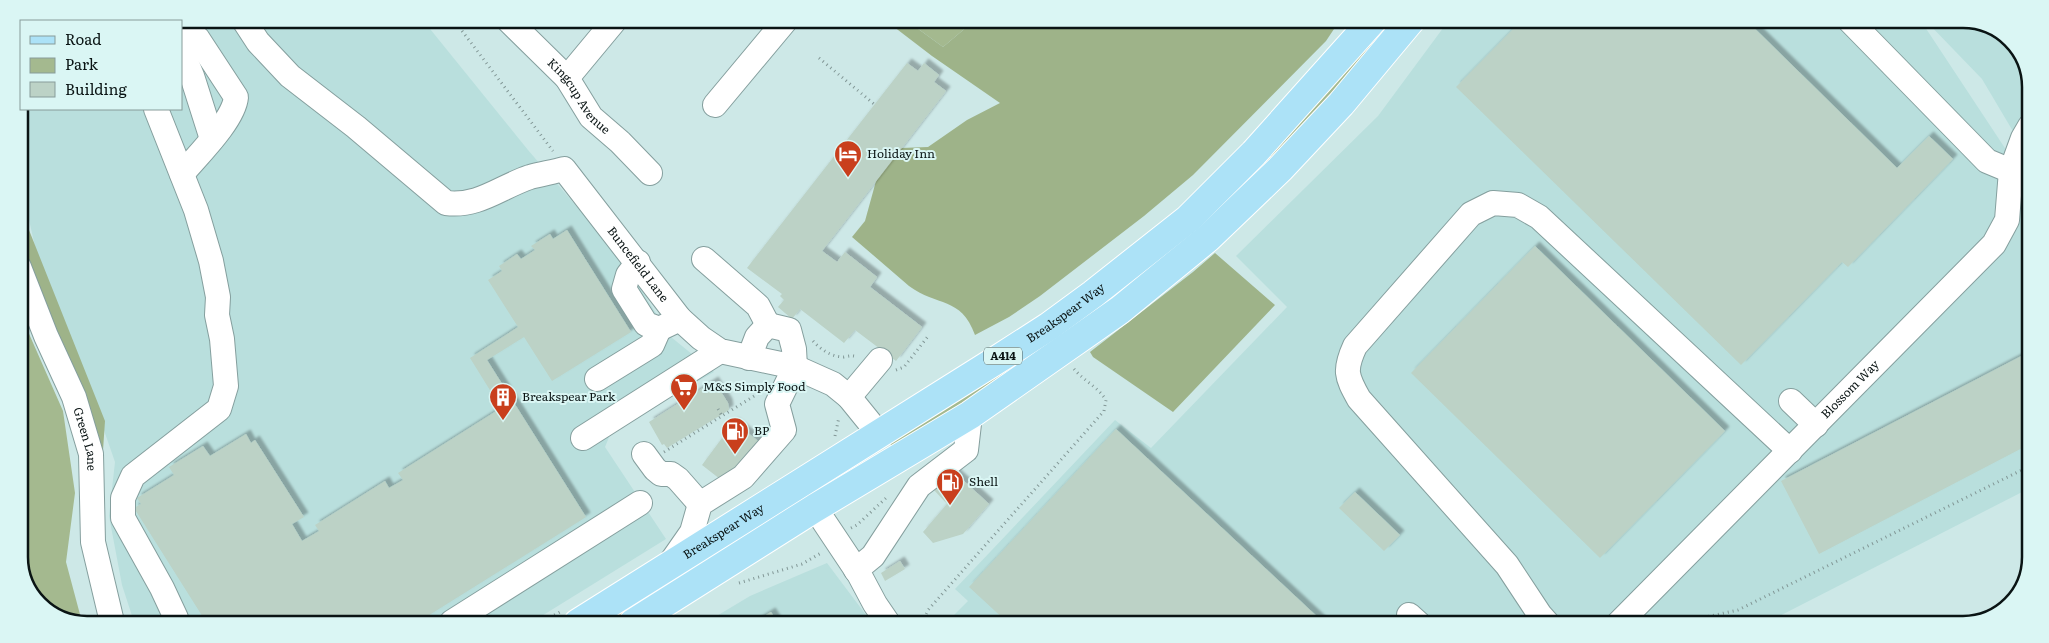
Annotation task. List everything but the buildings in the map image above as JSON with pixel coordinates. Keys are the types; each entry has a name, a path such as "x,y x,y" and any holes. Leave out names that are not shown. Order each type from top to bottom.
{"main road":[{"name":"Breakspear Way","path":"588,616 1048,327 1188,219 1254,154 1368,27"},
{"name":"A414","path":"644,616 815,508 970,415 1120,310 1208,238 1280,170 1334,111 1405,27"}],"street":[{"path":"248,27 258,42 290,76 356,126 446,203 470,204 530,178 564,169"},
{"name":"Kingcup Avenue","path":"515,27 567,78 591,117 620,142 650,173"},
{"path":"567,78 609,27"},
{"path":"715,105 780,27"},
{"path":"1856,27 1987,161 2011,171"},
{"path":"182,31 188,30 198,38 236,97 235,106 212,139 182,174"},
{"path":"182,51 192,76 212,139"},
{"path":"156,110 196,210 212,261 218,297 217,315 222,339 226,386 220,409 133,476 123,498 123,518 162,588 175,616"},
{"name":"Blossom Way","path":"1626,616 1994,244 2007,220 2011,171 2021,141"},
{"name":"Buncefield Lane","path":"564,169 638,262 680,319 701,338 720,351 795,367 833,384 849,396 879,434"},
{"path":"1541,616 1507,565 1359,399 1349,382 1347,363 1355,346 1471,214 1493,204 1518,205 1539,216 1790,451"},
{"path":"668,566 692,532 700,504 743,477 784,430 777,404 795,367 794,349 789,330 768,325 758,306 704,260"},
{"path":"638,262 628,275 624,289 646,324 659,329"},
{"name":"Green Lane","path":"28,290 46,336 74,397 91,454 93,542 111,616"},
{"path":"597,379 652,345 659,329 680,319"},
{"path":"749,358 757,338 768,325"},
{"path":"583,438 720,351"},
{"path":"849,396 880,360"},
{"path":"1791,401 1816,425"},
{"path":"856,570 873,556 919,486 966,450 970,415"},
{"path":"644,454 661,474 671,474 678,479 700,504"},
{"path":"461,616 640,503"},
{"path":"815,508 884,616"}],"path":[{"path":"459,27 553,150 564,169"},
{"path":"819,58 874,104"},
{"path":"925,616 928,610 1104,411 1106,400 1101,392 1082,379 1071,364"},
{"path":"661,474 667,464 661,454 762,391"},
{"path":"718,409 722,416"},
{"path":"1711,616 1738,610 2022,470"},
{"path":"843,532 857,525 892,492"},
{"path":"731,586 802,564 825,551"}],"shaded area":[{"path":"182,27 428,27 528,150 621,258 671,337 714,372 612,430 605,447 666,539 542,616 132,616 122,585 109,516 115,462 82,367 37,256 28,215 28,110 182,110"},
{"path":"1444,27 1925,27 2021,173 2022,492 1780,616 953,616 968,601 955,589 1115,420 1151,448 1287,307 1236,256 1378,116"},
{"path":"1932,27 1963,27 1989,34 2001,42 2014,57 2021,82 2021,145 1982,79"},
{"path":"827,563 867,616 717,616 750,596"}],"green space":[{"path":"894,27 916,27 943,47 967,27 1335,27 1326,41 1193,175 1144,216 1040,296 1009,317 975,335 963,314 947,304 919,293 852,237 865,221 876,181 901,148 928,147 967,120 1000,103"},
{"path":"916,27 967,27 943,47"},
{"path":"1377,27 1394,27 1227,208 1059,342 893,449 888,439 1115,287"},
{"path":"28,228 105,421 102,465 28,281"},
{"path":"1215,253 1275,305 1173,412 1093,357 1090,352"},
{"path":"28,331 63,411 75,493 66,562 80,615 64,611 48,601 35,586 29,568"},
{"path":"836,472 841,481 628,616 607,616"}],"place":[{"name":"Holiday Inn","path":"848,178"},
{"name":"M&S Simply Food","path":"684,411"},
{"name":"Breakspear Park","path":"503,421"},
{"name":"BP","path":"735,455"},
{"name":"Shell","path":"950,506"}]}
